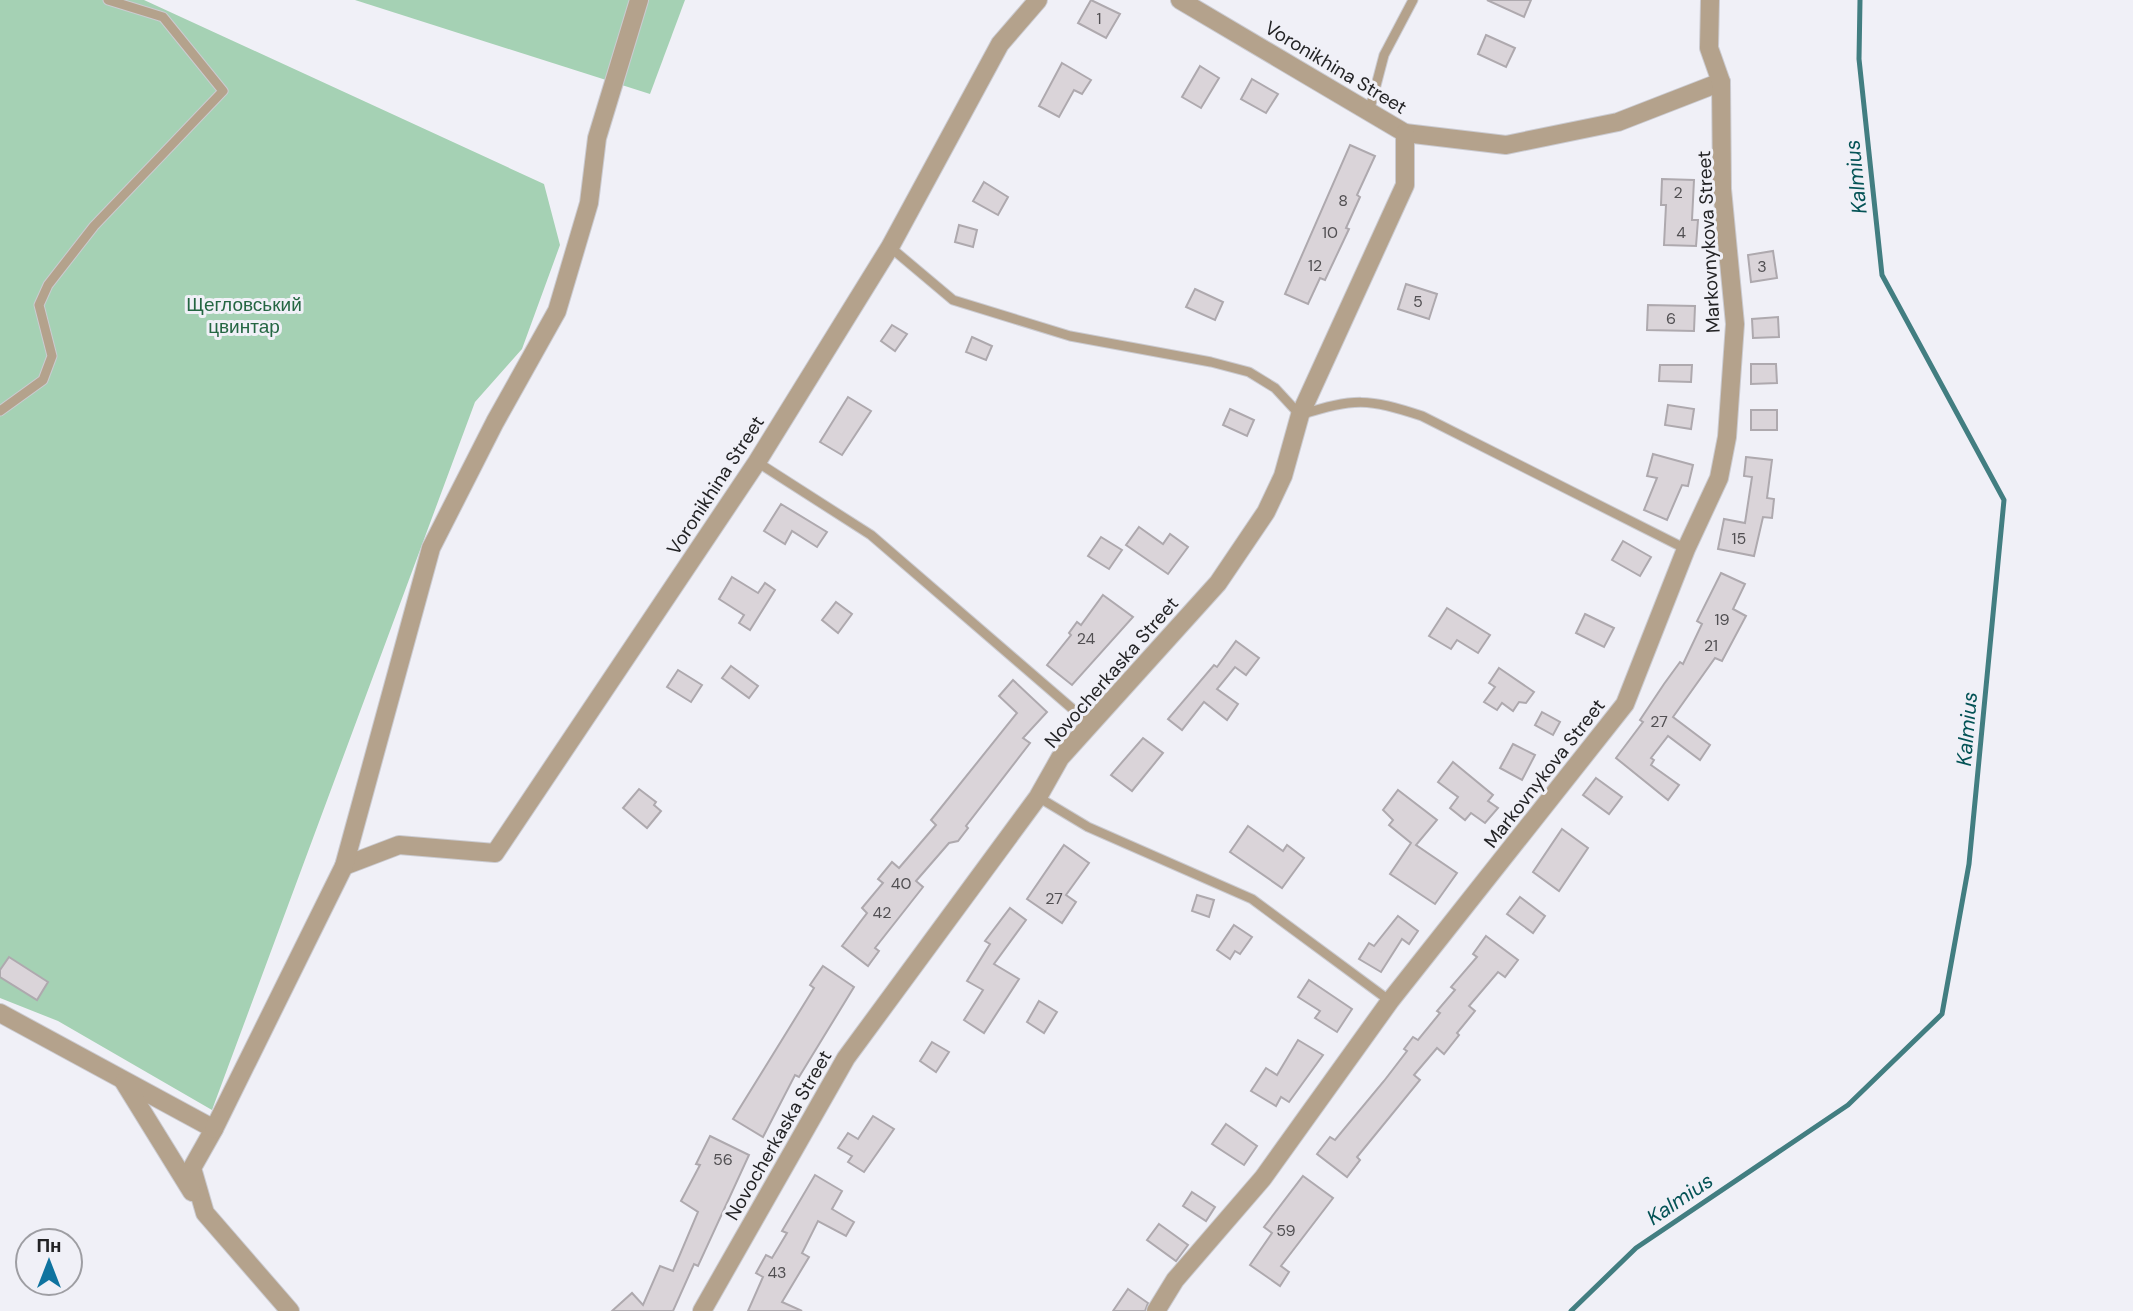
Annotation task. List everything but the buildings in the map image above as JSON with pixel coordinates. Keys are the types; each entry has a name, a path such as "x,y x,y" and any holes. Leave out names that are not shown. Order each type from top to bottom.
{"street":[{"path":"205,1213 192,1168 214,1129 344,866 431,548 495,422 557,311 589,203 597,138 639,0"},
{"name":"Voronikhina Street","path":"344,866 399,845 495,853 757,462 890,247 1000,44 1038,0"},
{"name":"Voronikhina Street","path":"1180,0 1405,133 1506,145 1618,122 1721,82"},
{"name":"Markovnykova Street","path":"1156,1311 1175,1280 1264,1178 1390,1001 1625,704 1686,549 1719,478 1727,438 1733,368 1733,280 1720,159 1724,133 1721,82 1709,48 1710,0"},
{"name":"Novocherkaska Street","path":"702,1311 846,1058 1038,797 1060,758 1219,583 1252,537 1283,476 1300,415 1405,185 1405,133"},
{"path":"0,1013 214,1129"},
{"path":"122,1078 205,1213 290,1311"}],"lane":[{"path":"0,411 43,380 52,356 39,305 48,285 94,226 223,91 163,17 108,0"},
{"path":"1370,112 1384,55 1413,0"},
{"path":"890,247 953,300 1070,336 1211,362 1249,372 1275,388 1300,415 1349,400 1390,405 1422,416 1686,549"},
{"path":"757,462 871,536 1090,723"},
{"path":"1038,797 1088,827 1252,899 1390,1001"}],"green space":[{"name":"Щегловський цвинтар","path":"0,0 144,0 544,184 560,245 522,349 475,402 212,1110 58,1021 0,998"},
{"path":"355,0 685,0 650,94"}],"waterway":[{"name":"Kalmius","path":"1571,1311 1636,1248 1848,1105 1942,1014 1969,864 2004,500 1882,275 1859,59 1860,0"}]}
